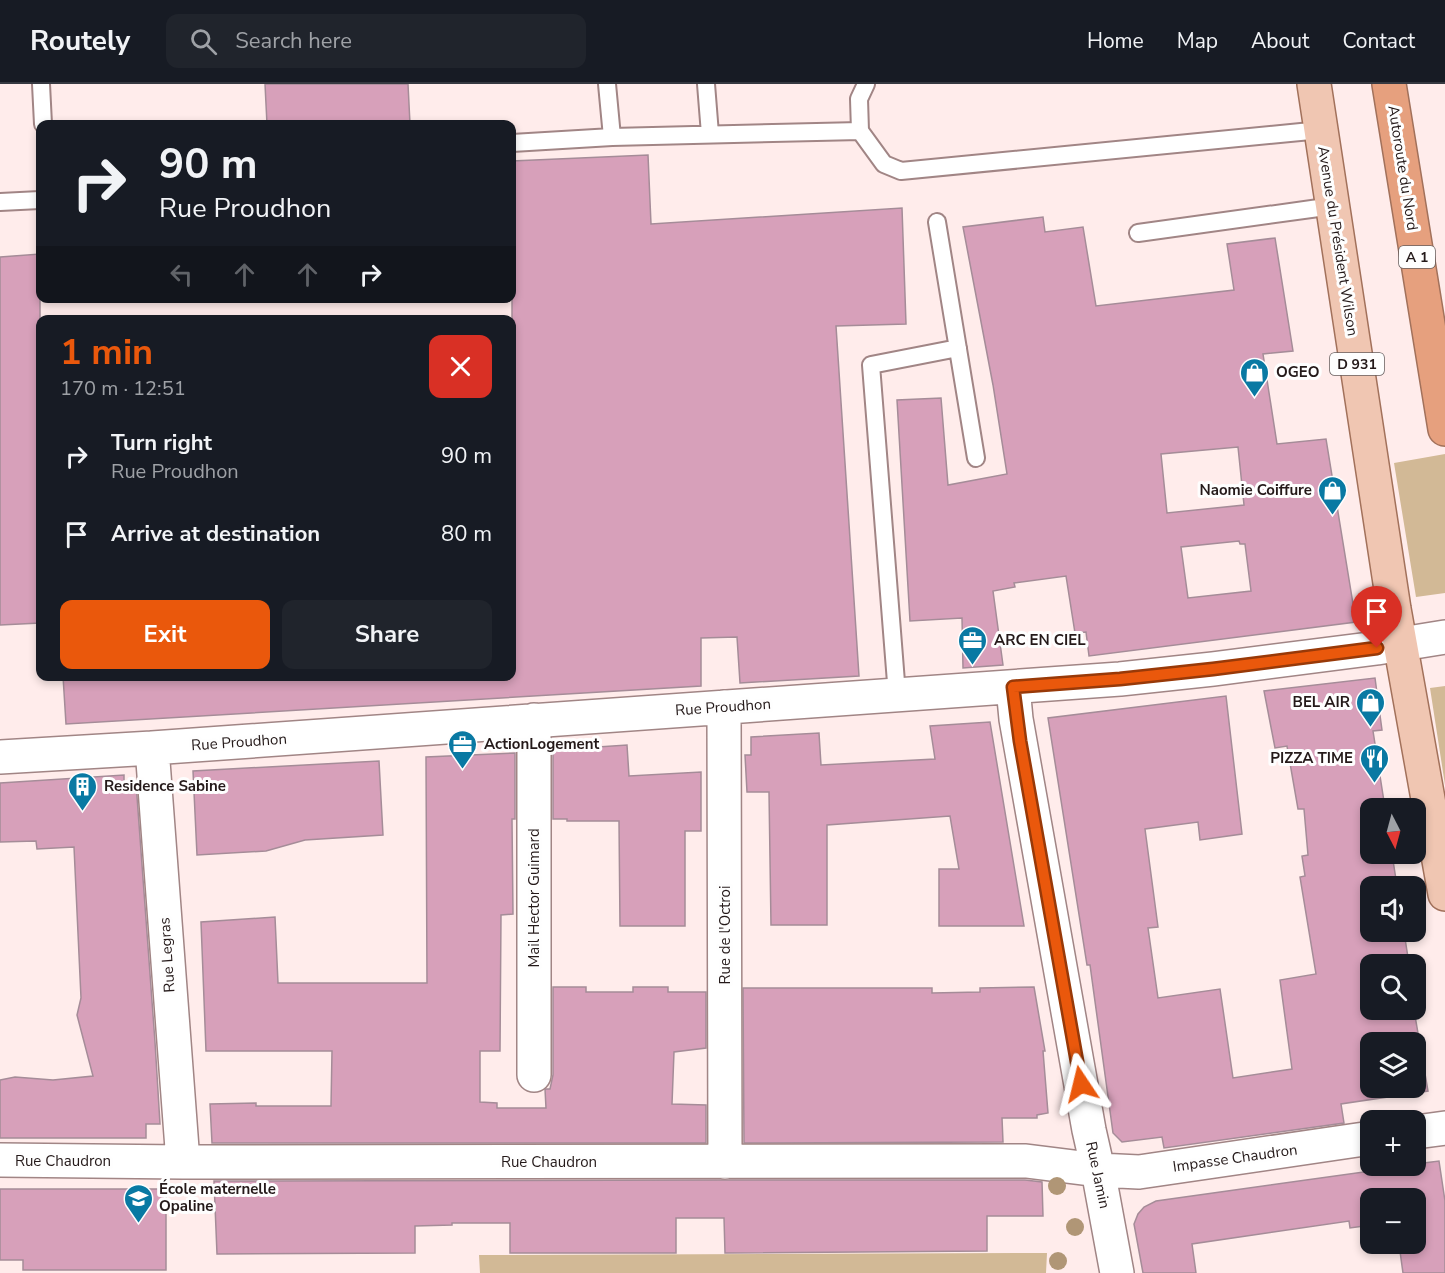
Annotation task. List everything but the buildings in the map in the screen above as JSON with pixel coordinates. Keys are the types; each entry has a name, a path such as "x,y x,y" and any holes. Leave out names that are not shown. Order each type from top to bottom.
{"highway":[{"name":"Autoroute du Nord","path":"1389,84 1445,429"}],"main road":[{"name":"Avenue du Président Wilson","path":"1314,84 1400,644 1445,894"}],"street":[{"name":"Rue Proudhon","path":"0,757 1120,679 1213,669 1445,637"},
{"name":"Rue Jamin","path":"1013,687 1018,730 1089,1130 1117,1273"},
{"name":"Rue de l'Octroi","path":"724,707 725,1162"},
{"name":"Mail Hector Guimard","path":"534,720 534,1075"},
{"name":"Rue Legras","path":"152,748 183,1162"},
{"path":"1426,1131 1445,1128"},
{"name":"Impasse Chaudron","path":"1098,1170 1139,1172 1360,1140"},
{"name":"Rue Chaudron","path":"0,1160 183,1162 1026,1161 1098,1170"}],"lane":[{"path":"41,84 43,120"},
{"path":"607,84 612,137"},
{"path":"706,84 710,134"},
{"path":"866,84 859,99 861,131 884,164 901,171 1322,130"},
{"path":"516,143 612,137 861,131"},
{"path":"0,202 36,200"},
{"path":"1138,233 1333,206"},
{"path":"937,222 976,458"},
{"path":"897,695 871,365 958,348"}],"shaded area":[{"path":"1445,454 1445,593 1416,597 1394,463"},
{"path":"1445,686 1445,785 1430,688"},
{"path":"1047,1253 1046,1273 480,1273 479,1255"}],"place":[{"name":"OGEO","path":"1255,398"},
{"name":"Naomie Coiffure","path":"1333,516"},
{"name":"ARC EN CIEL","path":"973,666"},
{"name":"BEL AIR","path":"1371,728"},
{"name":"ActionLogement","path":"463,770"},
{"name":"PIZZA TIME","path":"1374,784"},
{"name":"Residence Sabine","path":"83,812"},
{"name":"École maternelle Opaline","path":"138,1224"}],"route":[{"path":"1081,1084 1016,719 1013,687 1120,679 1377,648"}]}
